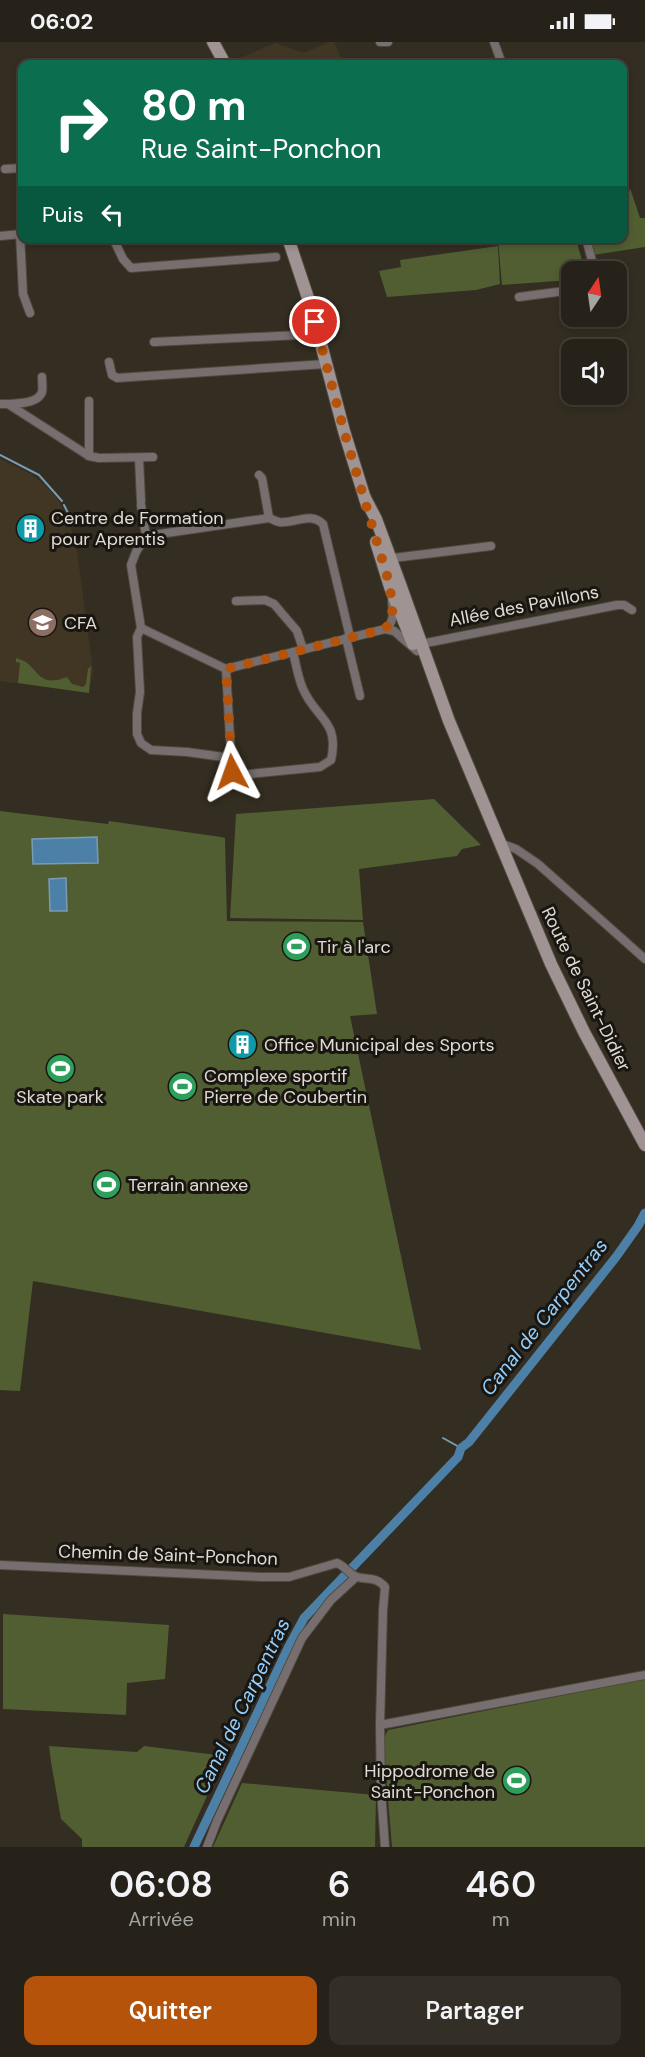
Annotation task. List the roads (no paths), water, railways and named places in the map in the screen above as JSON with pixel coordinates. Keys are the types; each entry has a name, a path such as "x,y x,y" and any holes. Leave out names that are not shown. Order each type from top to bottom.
{"main road":[{"path":"213,42 223,60"},
{"path":"290,243 319,334 344,431 365,498 376,519 386,558 394,628 418,644"},
{"path":"386,558 406,601 418,644"},
{"name":"Route de Saint-Didier","path":"418,644 566,998 645,1145"}],"street":[{"path":"380,42 388,42"},
{"path":"494,42 501,60"},
{"path":"5,169 18,168"},
{"path":"0,236 18,234"},
{"path":"21,243 23,294 30,313"},
{"path":"115,243 130,268 276,257"},
{"path":"587,243 593,261"},
{"path":"519,297 561,291"},
{"path":"154,342 319,334"},
{"path":"109,362 112,375 117,378 326,364"},
{"path":"4,404 25,403 38,398 42,393 42,376"},
{"path":"89,401 89,456"},
{"path":"4,404 89,456 99,459 153,457"},
{"path":"139,458 141,503 146,536 130,565 141,628 137,638 140,692 137,734 141,743 151,750 231,758"},
{"path":"259,475 262,478 269,518"},
{"path":"146,536 269,518 280,522 311,517 324,524 360,696"},
{"path":"386,558 491,546"},
{"path":"236,601 265,600 274,604 297,631 303,650"},
{"path":"141,628 226,669 394,628 407,612 406,601"},
{"name":"Allée des Pavillons","path":"418,644 617,605 624,605 632,610"},
{"path":"226,669 232,772 240,775 320,767 331,760 334,749 333,734 302,688 293,652"},
{"path":"501,846 516,849 538,864 645,960"},
{"name":"Chemin de Saint-Ponchon","path":"0,1565 289,1577 337,1563 355,1576 373,1578 385,1587 380,1725"},
{"path":"207,1847 302,1638 331,1600 355,1576"},
{"path":"385,1847 380,1725 645,1676"}],"water":[{"path":"97,837 98,863 33,864 32,839"},
{"path":"66,878 67,911 50,911 49,879"}],"waterway":[{"path":"0,455 39,475 62,501"},
{"path":"64,505 73,523"},
{"name":"Canal de Carpentras","path":"194,1847 304,1618 458,1457 461,1448 469,1442 616,1257 645,1213"},
{"path":"443,1438 461,1448"}],"place":[{"name":"Centre de Formation pour Aprentis","path":"30,528"},
{"name":"CFA","path":"43,623"},
{"name":"Tir à l'arc","path":"296,947"},
{"name":"Office Municipal des Sports","path":"243,1045"},
{"name":"Skate park","path":"60,1068"},
{"name":"Complexe sportif Pierre de Coubertin","path":"183,1086"},
{"name":"Terrain annexe","path":"107,1185"},
{"name":"Hippodrome de Saint-Ponchon","path":"516,1781"}]}
